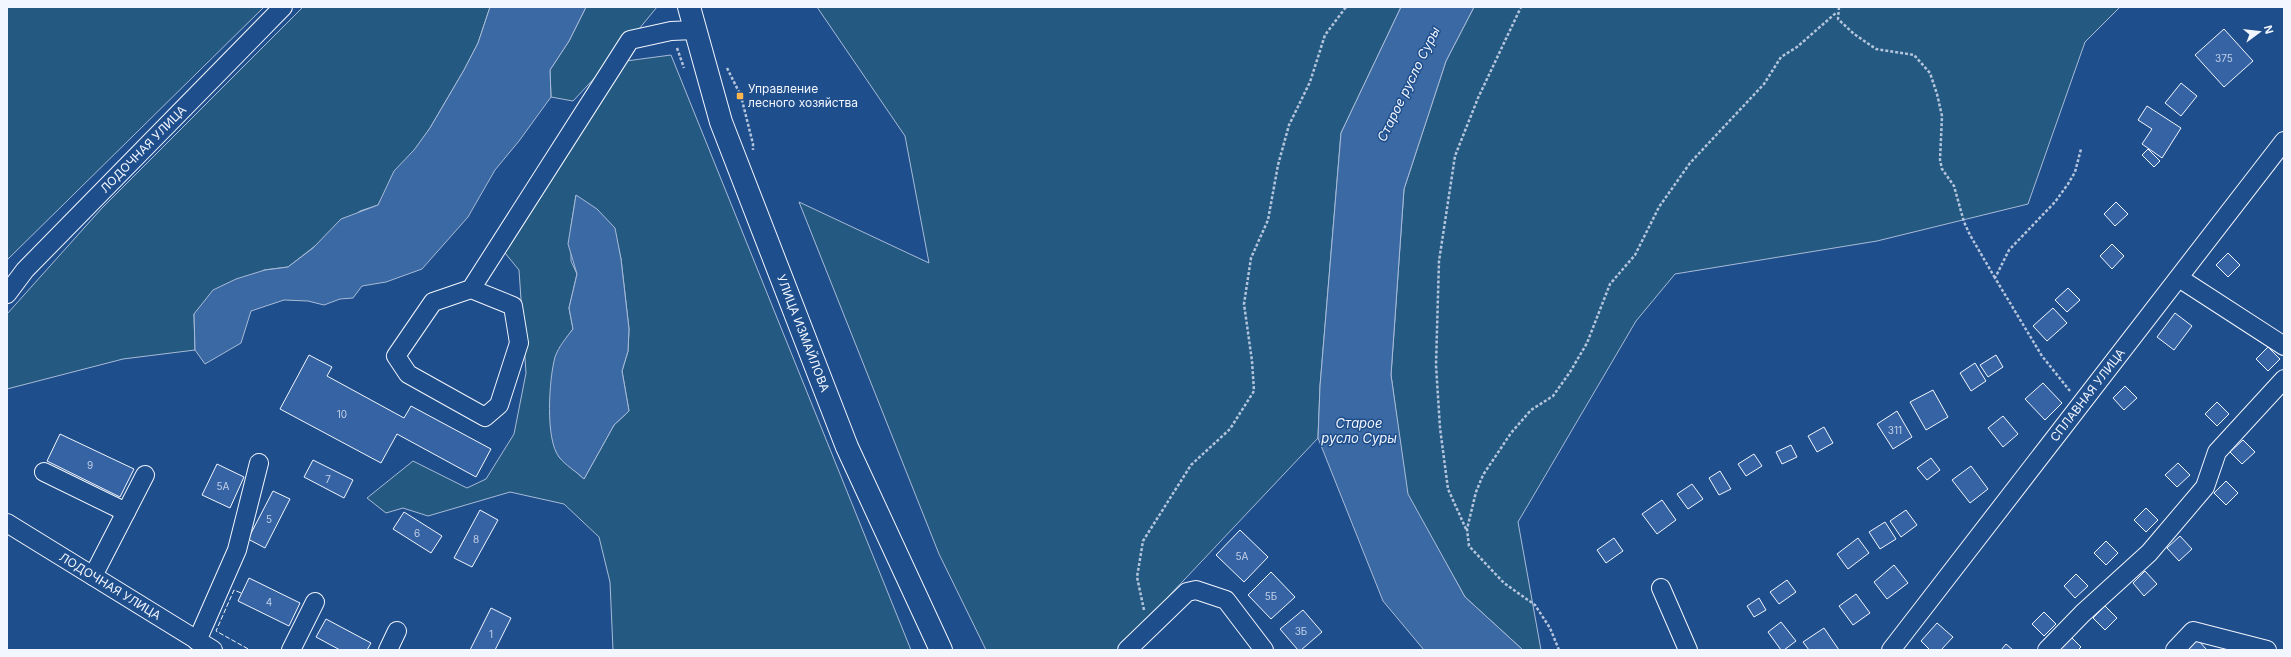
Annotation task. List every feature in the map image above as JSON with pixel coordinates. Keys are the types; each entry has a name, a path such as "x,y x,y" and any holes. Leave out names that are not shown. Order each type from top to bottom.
{"main road":[{"name":"УЛИЦА ИЗМАЙЛОВА","path":"689,7 721,122 847,447 941,650"}],"street":[{"name":"ЛОДОЧНАЯ УЛИЦА","path":"7,294 25,270 283,7"},
{"path":"471,289 513,306 519,343 499,405 485,418 408,374 396,356 434,302 471,289 630,40 671,31 695,30"},
{"name":"СПЛАВНАЯ УЛИЦА","path":"1891,650 2284,141"},
{"path":"2179,278 2284,346"},
{"path":"2047,650 2083,613 2149,553 2205,487 2217,452 2284,379"},
{"path":"197,641 236,550 259,463"},
{"path":"44,472 126,512"},
{"path":"93,576 145,475"},
{"name":"ЛОДОЧНАЯ УЛИЦА","path":"7,523 213,650"},
{"path":"1661,588 1688,650"},
{"path":"1127,650 1186,592 1196,590 1226,600 1264,650"},
{"path":"291,650 314,602"},
{"path":"388,650 397,631"},
{"path":"2174,650 2193,631 2267,650"}],"path":[{"path":"1153,624 1143,609 1137,577 1143,541 1191,465 1230,429 1254,391 1252,360 1244,304 1251,258 1268,220 1278,165 1289,125 1310,82 1326,35 1346,7"},
{"path":"1521,7 1478,98 1454,156 1438,261 1436,365 1440,428 1448,489 1467,529 1469,546 1504,583 1535,605 1550,628 1559,650"},
{"path":"1467,529 1476,492 1482,475 1511,433 1531,410 1553,396 1570,372 1587,343 1610,284 1635,255 1659,207 1690,163 1764,84 1781,57 1797,47 1837,12 1839,7"},
{"path":"1837,12 1838,19 1844,26 1866,44 1888,53 1914,55 1933,78 1942,116 1940,160 1942,169 1954,186 1964,222 1995,278 2042,356 2081,405"},
{"path":"1995,278 2009,250 2055,202 2068,184 2075,172 2081,149"}],"shaded area":[{"path":"7,7 264,7 7,260"},
{"path":"303,7 490,7 478,43 464,70 430,128 378,205 360,211 288,267 264,270 194,314 195,350 123,359 7,389 7,314 102,208"},
{"path":"586,7 657,7 630,40 573,101 551,97 550,70 569,41"},
{"path":"817,7 1401,7 1341,133 1320,386 1318,438 1118,650 986,650 939,554 799,202 929,263 905,136"},
{"path":"1474,7 2120,7 2085,42 2028,204 1877,241 1675,274 1636,321 1518,522 1541,650 1523,650 1465,597 1407,494 1391,375 1404,189 1446,61"},
{"path":"671,55 911,650 613,650 610,582 599,537 564,504 510,492 428,516 403,508 386,513 367,498 413,461 467,488 486,479 514,434 526,373 519,270 505,253 626,61","holes":["576,195 618,246 621,259 629,329 628,351 622,371 629,411 614,425 584,479 559,457 553,407 554,374 557,358 573,329 569,308 577,274 571,261 571,226"]}],"water":[{"path":"490,7 586,7 569,41 550,70 551,97 519,141 495,170 468,217 422,269 386,282 362,286 353,298 340,299 324,305 308,301 284,300 251,311 241,343 205,364 195,350 194,314 213,290 236,279 265,270 288,267 313,248 341,219 378,205 394,171 414,150 430,128 464,70 478,43"},
{"name":"Старое русло Суры","path":"1401,7 1474,7 1446,61 1404,189 1391,375 1408,494 1465,597 1523,650 1424,650 1383,601 1318,438 1320,386 1341,133"},
{"path":"576,195 597,209 615,228 621,259 629,329 628,351 622,371 629,411 614,425 584,479 559,457 552,437 550,423 551,379 555,357 573,329 569,308 577,274 568,244"}],"building":[{"path":"2224,29 2253,61 2224,87 2195,55"},
{"path":"2181,83 2197,96 2181,116 2165,103"},
{"path":"2147,106 2181,128 2162,158 2142,144 2152,129 2138,120"},
{"path":"2148,149 2160,161 2154,167 2142,155"},
{"path":"2116,202 2128,214 2115,226 2104,214"},
{"path":"2112,244 2124,256 2112,269 2100,256"},
{"path":"2228,253 2240,265 2228,277 2216,265"},
{"path":"2068,288 2080,300 2067,312 2055,300"},
{"path":"2053,308 2067,323 2047,341 2033,326"},
{"path":"2175,313 2192,326 2174,350 2157,337"},
{"path":"2268,347 2280,359 2268,371 2256,359"},
{"path":"309,355 332,367 327,376 404,418 411,406 491,449 476,477 397,434 381,463 280,409"},
{"path":"1996,355 2003,367 1988,377 1980,365"},
{"path":"1975,363 1986,381 1971,391 1960,373"},
{"path":"2043,383 2062,403 2045,420 2025,399"},
{"path":"2125,386 2137,398 2124,410 2113,398"},
{"path":"1933,390 1948,417 1926,430 1910,402"},
{"path":"2217,402 2229,414 2217,426 2205,414"},
{"path":"1897,411 1912,437 1893,449 1877,424"},
{"path":"2003,416 2018,434 2003,447 1988,428"},
{"path":"1824,427 1833,443 1817,452 1808,436"},
{"path":"60,434 134,469 120,497 47,461"},
{"path":"2243,440 2255,452 2242,464 2230,452"},
{"path":"1791,445 1797,457 1782,464 1776,452"},
{"path":"1754,454 1762,466 1746,476 1738,464"},
{"path":"1931,458 1940,470 1927,480 1917,468"},
{"path":"313,460 353,480 344,498 304,477"},
{"path":"2178,463 2190,475 2177,487 2165,475"},
{"path":"217,464 244,477 230,508 202,495"},
{"path":"1971,466 1988,489 1970,503 1952,480"},
{"path":"1720,471 1731,489 1719,495 1709,478"},
{"path":"2226,481 2238,493 2226,505 2214,493"},
{"path":"1692,484 1703,499 1688,509 1677,494"},
{"path":"273,491 290,499 265,548 248,539"},
{"path":"1662,500 1676,520 1657,534 1642,514"},
{"path":"2146,508 2158,520 2146,532 2134,520"},
{"path":"480,510 498,520 472,567 454,558"},
{"path":"1906,510 1917,525 1901,537 1890,521"},
{"path":"404,512 442,536 431,553 393,529"},
{"path":"1885,522 1896,539 1880,549 1869,532"},
{"path":"1240,530 1268,557 1244,582 1216,555"},
{"path":"2180,536 2192,549 2179,561 2167,548"},
{"path":"1614,538 1623,551 1606,563 1597,550"},
{"path":"1858,538 1869,553 1848,569 1837,554"},
{"path":"2106,541 2118,553 2106,565 2094,553"},
{"path":"1894,565 1908,583 1887,599 1874,582"},
{"path":"2145,571 2157,584 2144,596 2133,583"},
{"path":"1271,572 1295,597 1271,619 1248,595"},
{"path":"2076,574 2088,586 2075,598 2064,586"},
{"path":"249,578 300,603 289,626 238,601"},
{"path":"1787,580 1796,592 1779,604 1770,592"},
{"path":"1856,594 1870,613 1853,625 1839,606"},
{"path":"1759,598 1766,610 1754,617 1747,606"},
{"path":"2105,606 2117,618 2105,630 2093,618"},
{"path":"491,608 511,618 495,650 470,650"},
{"path":"1303,610 1322,632 1301,650 1298,650 1280,629"},
{"path":"2044,612 2056,624 2044,636 2032,624"},
{"path":"326,619 371,643 367,650 340,650 316,637"},
{"path":"1781,622 1796,641 1784,650 1781,650 1768,632"},
{"path":"1937,623 1953,637 1941,650 1930,650 1921,641"},
{"path":"1824,628 1839,650 1809,650 1803,642"},
{"path":"2069,635 2081,647 2078,650 2060,650 2057,647"},
{"path":"2197,639 2207,650 2185,650"},
{"path":"2006,644 2013,650 2001,650"}],"fence":[{"path":"241,593 234,590 216,631 250,650"}],"place":[{"name":"Управление лесного хозяйства","path":"740,96"}]}
